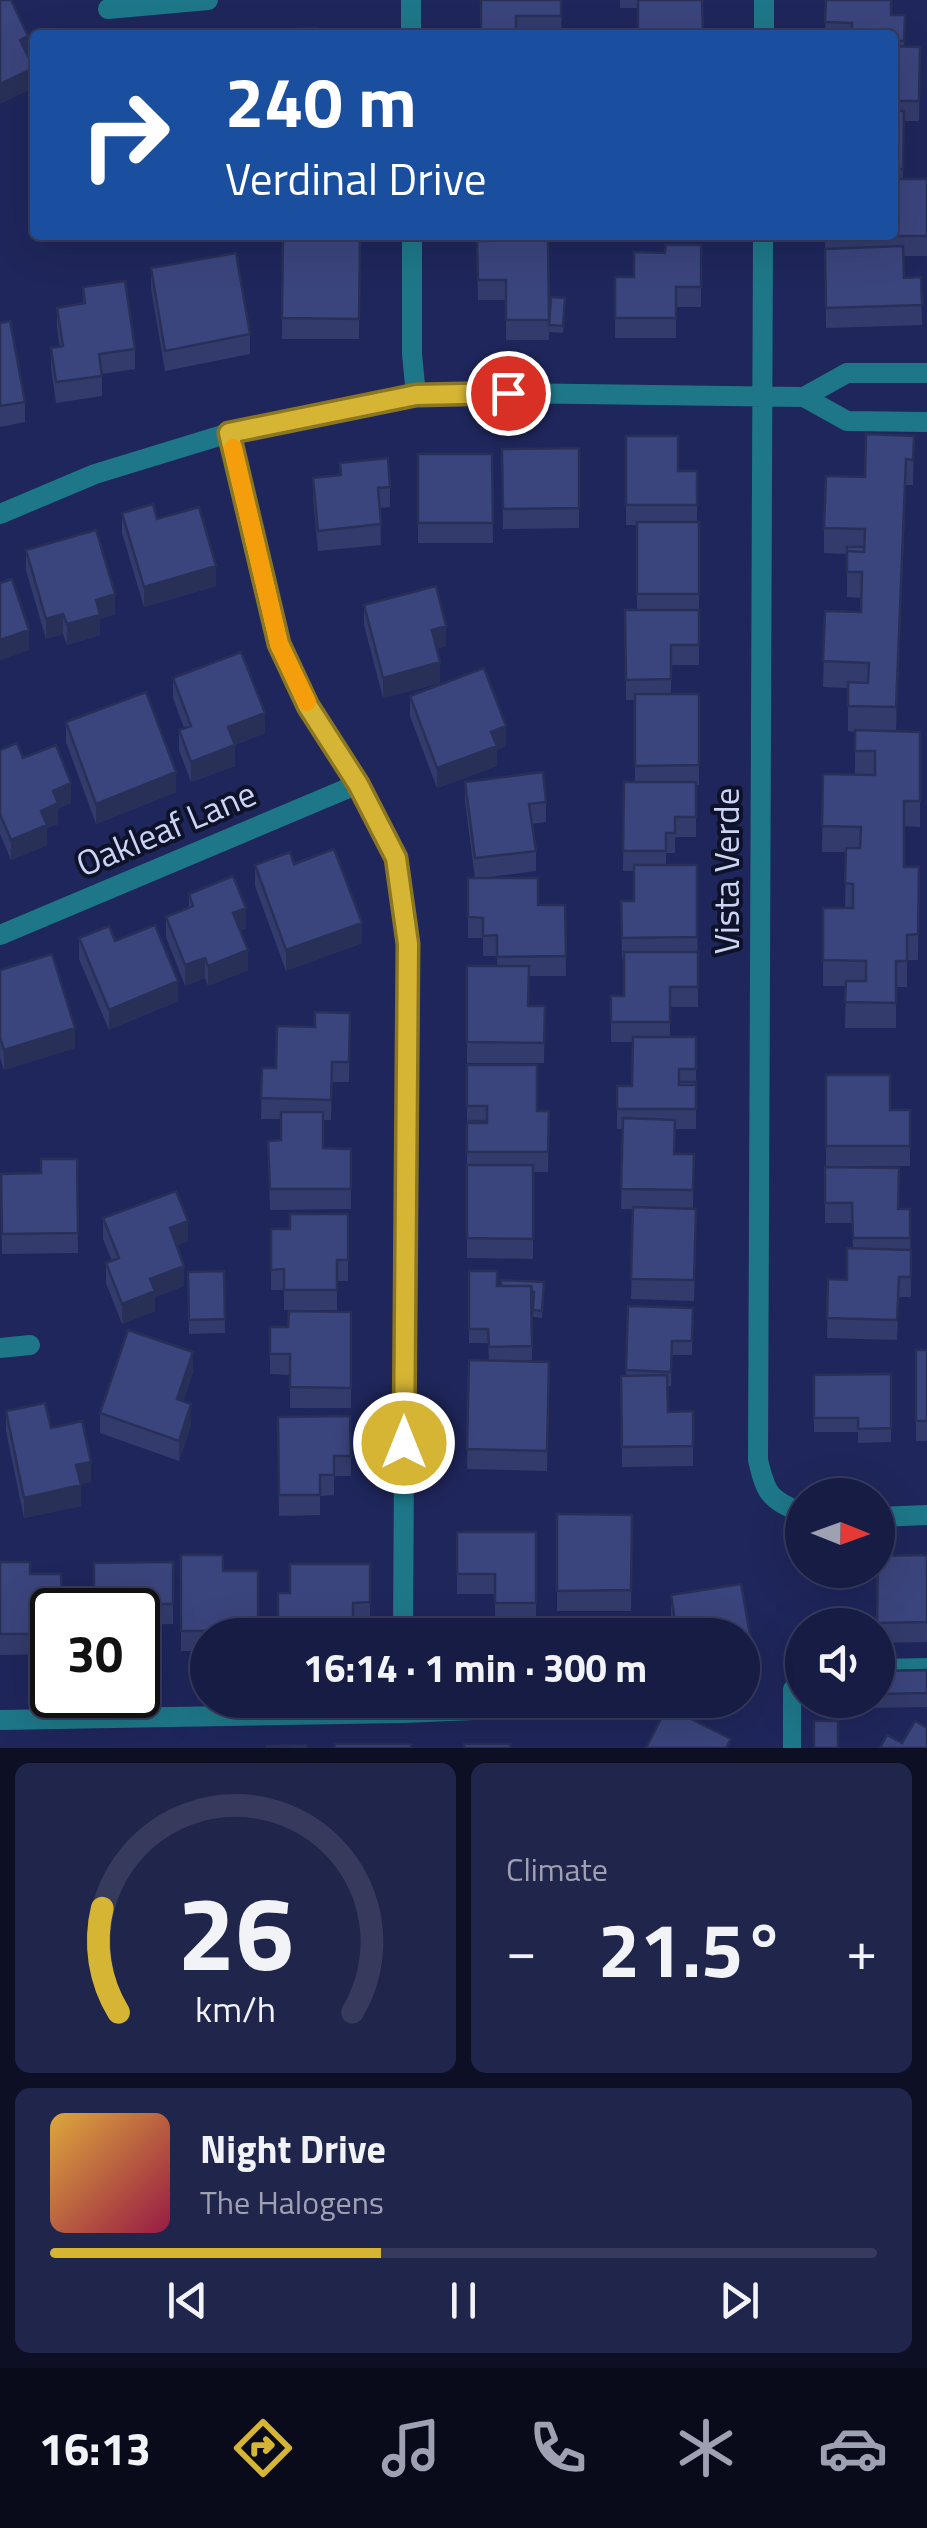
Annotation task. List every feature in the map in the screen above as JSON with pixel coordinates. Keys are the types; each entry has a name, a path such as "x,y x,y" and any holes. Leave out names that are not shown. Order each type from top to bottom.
{"street":[{"path":"108,9 208,0"},
{"path":"412,0 412,30"},
{"path":"764,0 764,30"},
{"path":"412,240 416,395"},
{"name":"Vista Verde","path":"763,240 758,1460 764,1488 785,1506"},
{"path":"0,514 95,474 229,433 416,395 804,397 848,373 927,373"},
{"path":"804,397 847,421 927,422"},
{"path":"229,433 279,644 308,706 358,784 396,858 408,944 403,1618"},
{"name":"Oakleaf Lane","path":"0,935 358,784"},
{"path":"0,1348 30,1345"},
{"path":"895,1516 927,1515"},
{"path":"0,1720 190,1714"}],"lane":[{"path":"895,1668 927,1667"},
{"path":"792,1718 792,1748"}],"building":[{"path":"0,0 11,0 28,36 20,40 30,60 30,70 0,84"},
{"path":"481,0 561,0 561,16 516,16 516,30 481,30"},
{"path":"638,0 702,0 703,30 638,30"},
{"path":"826,0 891,0 891,15 905,15 904,41 898,41 898,30 852,30 852,23 825,22"},
{"path":"898,46 920,47 919,101 898,101"},
{"path":"898,111 904,111 903,169 898,169"},
{"path":"898,179 927,179 927,236 898,236"},
{"path":"283,240 360,240 359,319 282,318"},
{"path":"548,240 549,320 506,320 506,280 478,280 477,241"},
{"path":"666,245 701,245 701,287 676,287 676,318 615,318 615,277 634,277 634,252 665,253"},
{"path":"903,246 904,278 921,277 922,305 826,308 825,249"},
{"path":"236,253 250,334 165,351 151,268"},
{"path":"125,281 135,349 99,354 102,376 56,382 51,348 63,346 57,308 85,303 83,287"},
{"path":"551,297 565,298 563,326 549,325"},
{"path":"10,321 25,402 0,406 0,323"},
{"path":"866,434 914,436 913,460 906,459 896,707 848,706 848,682 868,683 869,663 823,661 825,611 861,612 862,572 847,572 847,551 864,552 865,529 824,528 826,476 865,477"},
{"path":"626,436 678,436 678,471 697,471 697,505 626,505"},
{"path":"579,448 579,508 503,509 502,449"},
{"path":"418,454 492,454 493,523 418,523"},
{"path":"388,458 390,487 378,488 381,524 318,531 313,478 341,475 340,463"},
{"path":"153,504 157,519 199,507 216,566 144,587 122,513"},
{"path":"637,522 699,522 699,594 637,594"},
{"path":"96,530 115,594 96,600 100,615 67,624 63,614 46,619 26,550"},
{"path":"847,547 864,547 864,552 847,551"},
{"path":"12,579 29,630 0,640 0,583"},
{"path":"436,586 446,626 432,630 440,662 383,678 364,605"},
{"path":"625,610 699,610 699,645 671,645 671,679 626,680"},
{"path":"241,652 265,713 228,727 235,745 191,762 179,730 191,726 173,678"},
{"path":"484,668 506,726 491,732 497,746 437,768 410,696"},
{"path":"146,692 176,772 96,804 66,722"},
{"path":"635,694 699,694 699,765 635,766"},
{"path":"855,730 920,732 920,801 904,801 904,867 919,867 918,934 907,935 907,961 896,961 896,1003 845,1002 846,981 866,981 866,961 823,960 823,908 853,908 853,884 845,883 846,848 860,848 861,827 822,826 823,774 875,775 875,751 855,751"},
{"path":"17,743 23,758 56,745 71,783 53,791 58,803 41,811 47,825 11,840 0,814 0,750"},
{"path":"543,772 546,802 529,804 536,851 475,858 465,782"},
{"path":"624,782 696,782 696,817 675,817 675,833 666,833 666,851 623,851"},
{"path":"334,849 362,923 286,950 255,865 290,852 294,864"},
{"path":"634,865 697,865 697,937 622,938 621,901 634,901"},
{"path":"233,876 246,908 233,913 248,950 208,966 205,958 185,965 166,917 193,906 189,894"},
{"path":"468,878 538,878 538,905 565,905 566,956 497,957 497,935 483,936 483,918 468,917"},
{"path":"155,925 178,981 109,1010 79,938 109,926 115,941"},
{"path":"624,952 698,952 698,987 670,987 670,1022 611,1022 611,996 624,996"},
{"path":"52,954 75,1028 4,1050 0,1038 0,970"},
{"path":"467,966 529,966 528,1006 545,1006 544,1043 467,1042"},
{"path":"315,1012 350,1013 349,1062 332,1062 331,1100 261,1098 262,1068 276,1068 277,1026 315,1027"},
{"path":"633,1037 696,1037 696,1069 679,1069 679,1085 696,1085 696,1109 617,1109 617,1086 632,1086"},
{"path":"467,1065 537,1065 537,1111 549,1111 548,1152 467,1152 467,1123 487,1123 487,1106 467,1106"},
{"path":"826,1075 890,1075 890,1110 910,1110 910,1146 826,1146"},
{"path":"281,1112 323,1112 323,1148 351,1149 351,1189 270,1189 268,1141 281,1140"},
{"path":"623,1118 675,1120 674,1154 694,1154 693,1190 621,1189"},
{"path":"41,1159 77,1159 78,1233 2,1234 1,1174 41,1173"},
{"path":"467,1165 533,1165 533,1239 467,1238"},
{"path":"825,1167 899,1168 898,1209 910,1209 910,1238 853,1238 852,1203 825,1203"},
{"path":"176,1191 188,1221 170,1228 184,1266 150,1279 155,1291 122,1304 106,1263 119,1258 103,1218"},
{"path":"633,1207 696,1209 694,1280 631,1279"},
{"path":"290,1214 348,1214 348,1260 337,1260 337,1290 284,1290 284,1269 271,1270 271,1229 290,1229"},
{"path":"847,1248 911,1250 911,1277 899,1277 897,1320 827,1318 828,1279 847,1280"},
{"path":"224,1271 225,1319 189,1320 188,1272"},
{"path":"469,1271 497,1271 497,1286 531,1286 532,1346 489,1347 488,1329 469,1329"},
{"path":"501,1280 544,1282 542,1311 533,1310 531,1286 501,1286"},
{"path":"628,1306 693,1308 692,1341 672,1341 671,1372 626,1370"},
{"path":"289,1311 351,1312 351,1388 290,1387 290,1354 270,1354 270,1327 288,1327"},
{"path":"128,1330 193,1352 177,1399 191,1404 179,1441 100,1413"},
{"path":"916,1350 927,1350 927,1421 916,1421"},
{"path":"469,1360 549,1362 547,1451 467,1449"},
{"path":"891,1374 891,1428 858,1429 858,1418 814,1418 814,1375"},
{"path":"667,1375 668,1412 693,1411 693,1446 622,1447 621,1376"},
{"path":"45,1403 51,1428 82,1421 91,1462 76,1465 81,1485 24,1498 6,1411"},
{"path":"350,1416 351,1456 334,1456 334,1475 320,1475 320,1495 279,1495 278,1417"},
{"path":"557,1514 632,1515 631,1590 557,1591"},
{"path":"457,1532 536,1532 536,1603 495,1603 495,1574 457,1574"},
{"path":"181,1555 223,1555 223,1571 258,1571 258,1618 190,1618 190,1631 181,1631"},
{"path":"927,1555 927,1622 895,1623 895,1608 877,1608 878,1588 895,1588 895,1556"},
{"path":"0,1562 30,1562 30,1574 61,1574 61,1588 30,1588 30,1634 0,1634"},
{"path":"173,1562 173,1604 160,1604 160,1588 94,1588 94,1563"},
{"path":"290,1564 370,1564 370,1602 353,1603 353,1617 278,1618 278,1593 290,1593"},
{"path":"741,1584 747,1618 674,1618 671,1595"},
{"path":"927,1670 927,1693 895,1694 895,1671"},
{"path":"661,1718 689,1718 731,1739 726,1748 646,1748"},
{"path":"814,1721 838,1721 838,1748 814,1748"},
{"path":"915,1721 927,1728 927,1748 880,1748 887,1735 902,1743"},
{"path":"335,1744 411,1744 411,1748 335,1748"},
{"path":"464,1744 510,1744 510,1748 464,1748"},
{"path":"267,1746 306,1748 267,1748"}],"slow traffic":[{"path":"233,448 279,644 307,702"}],"route":[{"path":"404,1443 408,944 396,858 358,784 308,706 279,644 229,433 416,395 508,393"}]}
